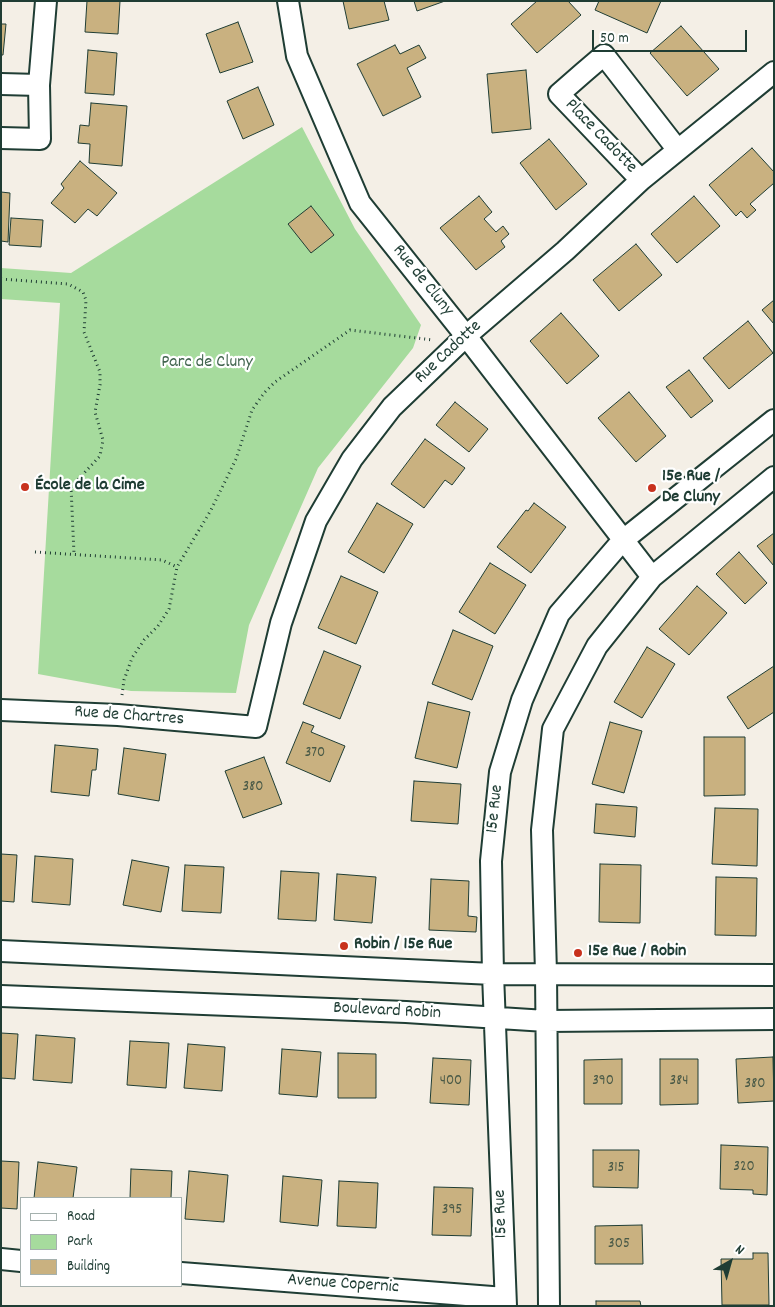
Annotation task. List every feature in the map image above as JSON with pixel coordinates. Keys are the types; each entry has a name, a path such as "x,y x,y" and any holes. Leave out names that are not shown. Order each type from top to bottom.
{"street":[{"path":"1,138 40,139 39,85 46,1"},
{"name":"Rue de Cluny","path":"288,1 298,56 360,203 466,336 622,541 652,577"},
{"name":"Place Cadotte","path":"640,180 559,94 597,61 604,56 677,149"},
{"name":"Rue Cadotte","path":"256,727 280,623 316,521 352,459 392,407 466,336 565,251 640,180 774,72"},
{"path":"1,84 39,85"},
{"name":"15e Rue","path":"505,1302 493,974 491,861 500,772 522,700 559,614 622,541 774,420"},
{"path":"549,1306 546,973 542,830 554,730 597,646 652,577 774,477"},
{"name":"Rue de Chartres","path":"1,710 118,715 256,727"},
{"path":"1,952 493,974 774,975"},
{"name":"Boulevard Robin","path":"1,996 495,1017 546,1021 774,1019"},
{"path":"1,1259 20,1261"},
{"name":"Avenue Copernic","path":"182,1273 505,1302"}],"path":[{"path":"1,279 68,284 83,292 86,300 84,332 100,372 100,385 95,412 102,440 102,448 94,464 71,487 74,554"},
{"path":"118,715 124,680 132,658 169,609 177,567 211,510 236,459 252,410 275,382 350,330 434,340 466,336"},
{"path":"35,552 162,560 177,567"}],"green space":[{"name":"Parc de Cluny","path":"302,127 355,229 421,325 413,348 318,468 249,625 236,693 131,691 38,674 60,303 1,299 1,268 71,273"}],"building":[{"path":"87,1 120,1 118,34 85,32"},
{"path":"343,1 384,1 389,20 349,29"},
{"path":"414,1 445,1 417,11"},
{"path":"537,1 568,1 581,15 537,53 511,24"},
{"path":"599,1 661,1 647,33 595,10"},
{"path":"238,22 253,62 220,73 206,34"},
{"path":"1,24 6,24 3,55 1,55"},
{"path":"681,26 719,69 687,96 650,53"},
{"path":"395,45 400,54 419,45 426,58 407,68 421,97 383,116 357,64"},
{"path":"88,50 117,53 114,95 85,93"},
{"path":"526,70 531,129 492,133 487,74"},
{"path":"258,87 274,125 243,139 227,101"},
{"path":"91,103 127,106 122,166 89,163 90,144 78,143 80,125 89,126"},
{"path":"549,139 587,184 556,210 520,163"},
{"path":"752,148 774,172 774,183 750,204 756,210 747,218 741,211 736,216 709,185"},
{"path":"80,161 117,193 97,216 88,209 75,223 51,203 64,188 61,184"},
{"path":"1,192 10,193 8,242 1,241"},
{"path":"479,196 492,212 484,219 496,232 503,226 509,234 501,241 505,247 476,270 440,228"},
{"path":"694,196 720,226 677,263 651,234"},
{"path":"311,206 334,235 311,253 288,224"},
{"path":"11,218 43,220 41,247 9,245"},
{"path":"636,244 662,275 619,311 593,280"},
{"path":"774,300 774,324 762,310"},
{"path":"561,313 599,356 567,384 530,341"},
{"path":"748,321 773,353 729,389 703,358"},
{"path":"689,370 713,401 691,418 666,387"},
{"path":"629,392 666,436 636,462 598,418"},
{"path":"455,402 488,429 469,452 436,425"},
{"path":"425,439 465,468 452,485 445,480 424,508 391,484"},
{"path":"377,503 413,524 384,573 348,552"},
{"path":"534,503 566,527 531,573 497,547 526,510 528,511"},
{"path":"774,533 774,566 757,546"},
{"path":"739,552 767,583 745,604 716,574"},
{"path":"490,563 526,585 495,634 459,612"},
{"path":"341,576 378,592 356,644 318,628"},
{"path":"697,586 727,613 689,655 659,629"},
{"path":"453,630 493,646 472,700 432,684"},
{"path":"647,647 675,664 642,718 614,702"},
{"path":"324,651 361,666 340,719 303,704"},
{"path":"774,666 774,712 748,729 727,697"},
{"path":"428,702 470,712 457,768 415,758"},
{"path":"303,722 314,726 311,732 345,746 330,782 286,763"},
{"path":"610,722 642,731 624,793 592,784"},
{"path":"704,737 745,737 745,795 704,796"},
{"path":"55,745 98,749 96,770 92,770 89,796 51,792"},
{"path":"124,748 166,754 159,801 118,794"},
{"path":"264,757 282,804 243,818 225,771"},
{"path":"414,781 461,784 458,824 411,821"},
{"path":"596,804 637,807 635,837 594,833"},
{"path":"715,808 758,809 757,866 712,864"},
{"path":"1,854 17,855 14,902 1,901"},
{"path":"35,856 73,859 70,905 32,902"},
{"path":"132,860 169,867 161,912 123,905"},
{"path":"600,864 641,865 640,923 599,922"},
{"path":"185,865 224,867 221,913 182,911"},
{"path":"281,871 319,873 316,921 278,919"},
{"path":"337,874 376,877 372,923 334,920"},
{"path":"716,877 757,878 756,936 715,935"},
{"path":"431,879 469,881 468,916 477,917 476,932 429,930"},
{"path":"1,1033 18,1034 15,1079 1,1078"},
{"path":"36,1035 75,1038 72,1083 33,1080"},
{"path":"130,1041 169,1043 166,1088 127,1085"},
{"path":"188,1044 225,1047 222,1091 184,1088"},
{"path":"282,1049 321,1052 317,1097 279,1094"},
{"path":"338,1053 376,1054 376,1098 338,1098"},
{"path":"773,1057 774,1101 738,1103 736,1059"},
{"path":"433,1058 471,1060 469,1105 430,1103"},
{"path":"622,1059 622,1104 584,1104 584,1060"},
{"path":"660,1059 698,1059 698,1104 660,1105"},
{"path":"721,1145 768,1147 767,1195 753,1194 753,1190 720,1189"},
{"path":"593,1150 639,1150 638,1188 593,1187"},
{"path":"1,1161 19,1162 17,1209 1,1208"},
{"path":"38,1162 77,1167 73,1197 34,1197"},
{"path":"131,1169 172,1171 171,1197 130,1197"},
{"path":"189,1171 228,1175 224,1222 185,1219"},
{"path":"283,1176 322,1180 318,1226 280,1222"},
{"path":"339,1181 378,1183 376,1228 337,1226"},
{"path":"434,1187 473,1188 471,1236 432,1235"},
{"path":"642,1225 643,1264 595,1264 595,1226"},
{"path":"753,1253 768,1253 769,1305 722,1305 721,1259 753,1259"},
{"path":"596,1301 640,1301 641,1306 596,1306"}],"place":[{"name":"École de la Cime","path":"25,487"},
{"name":"15e Rue / De Cluny","path":"652,488"},
{"name":"Robin / 15e Rue","path":"344,946"},
{"name":"15e Rue / Robin","path":"578,953"}]}
